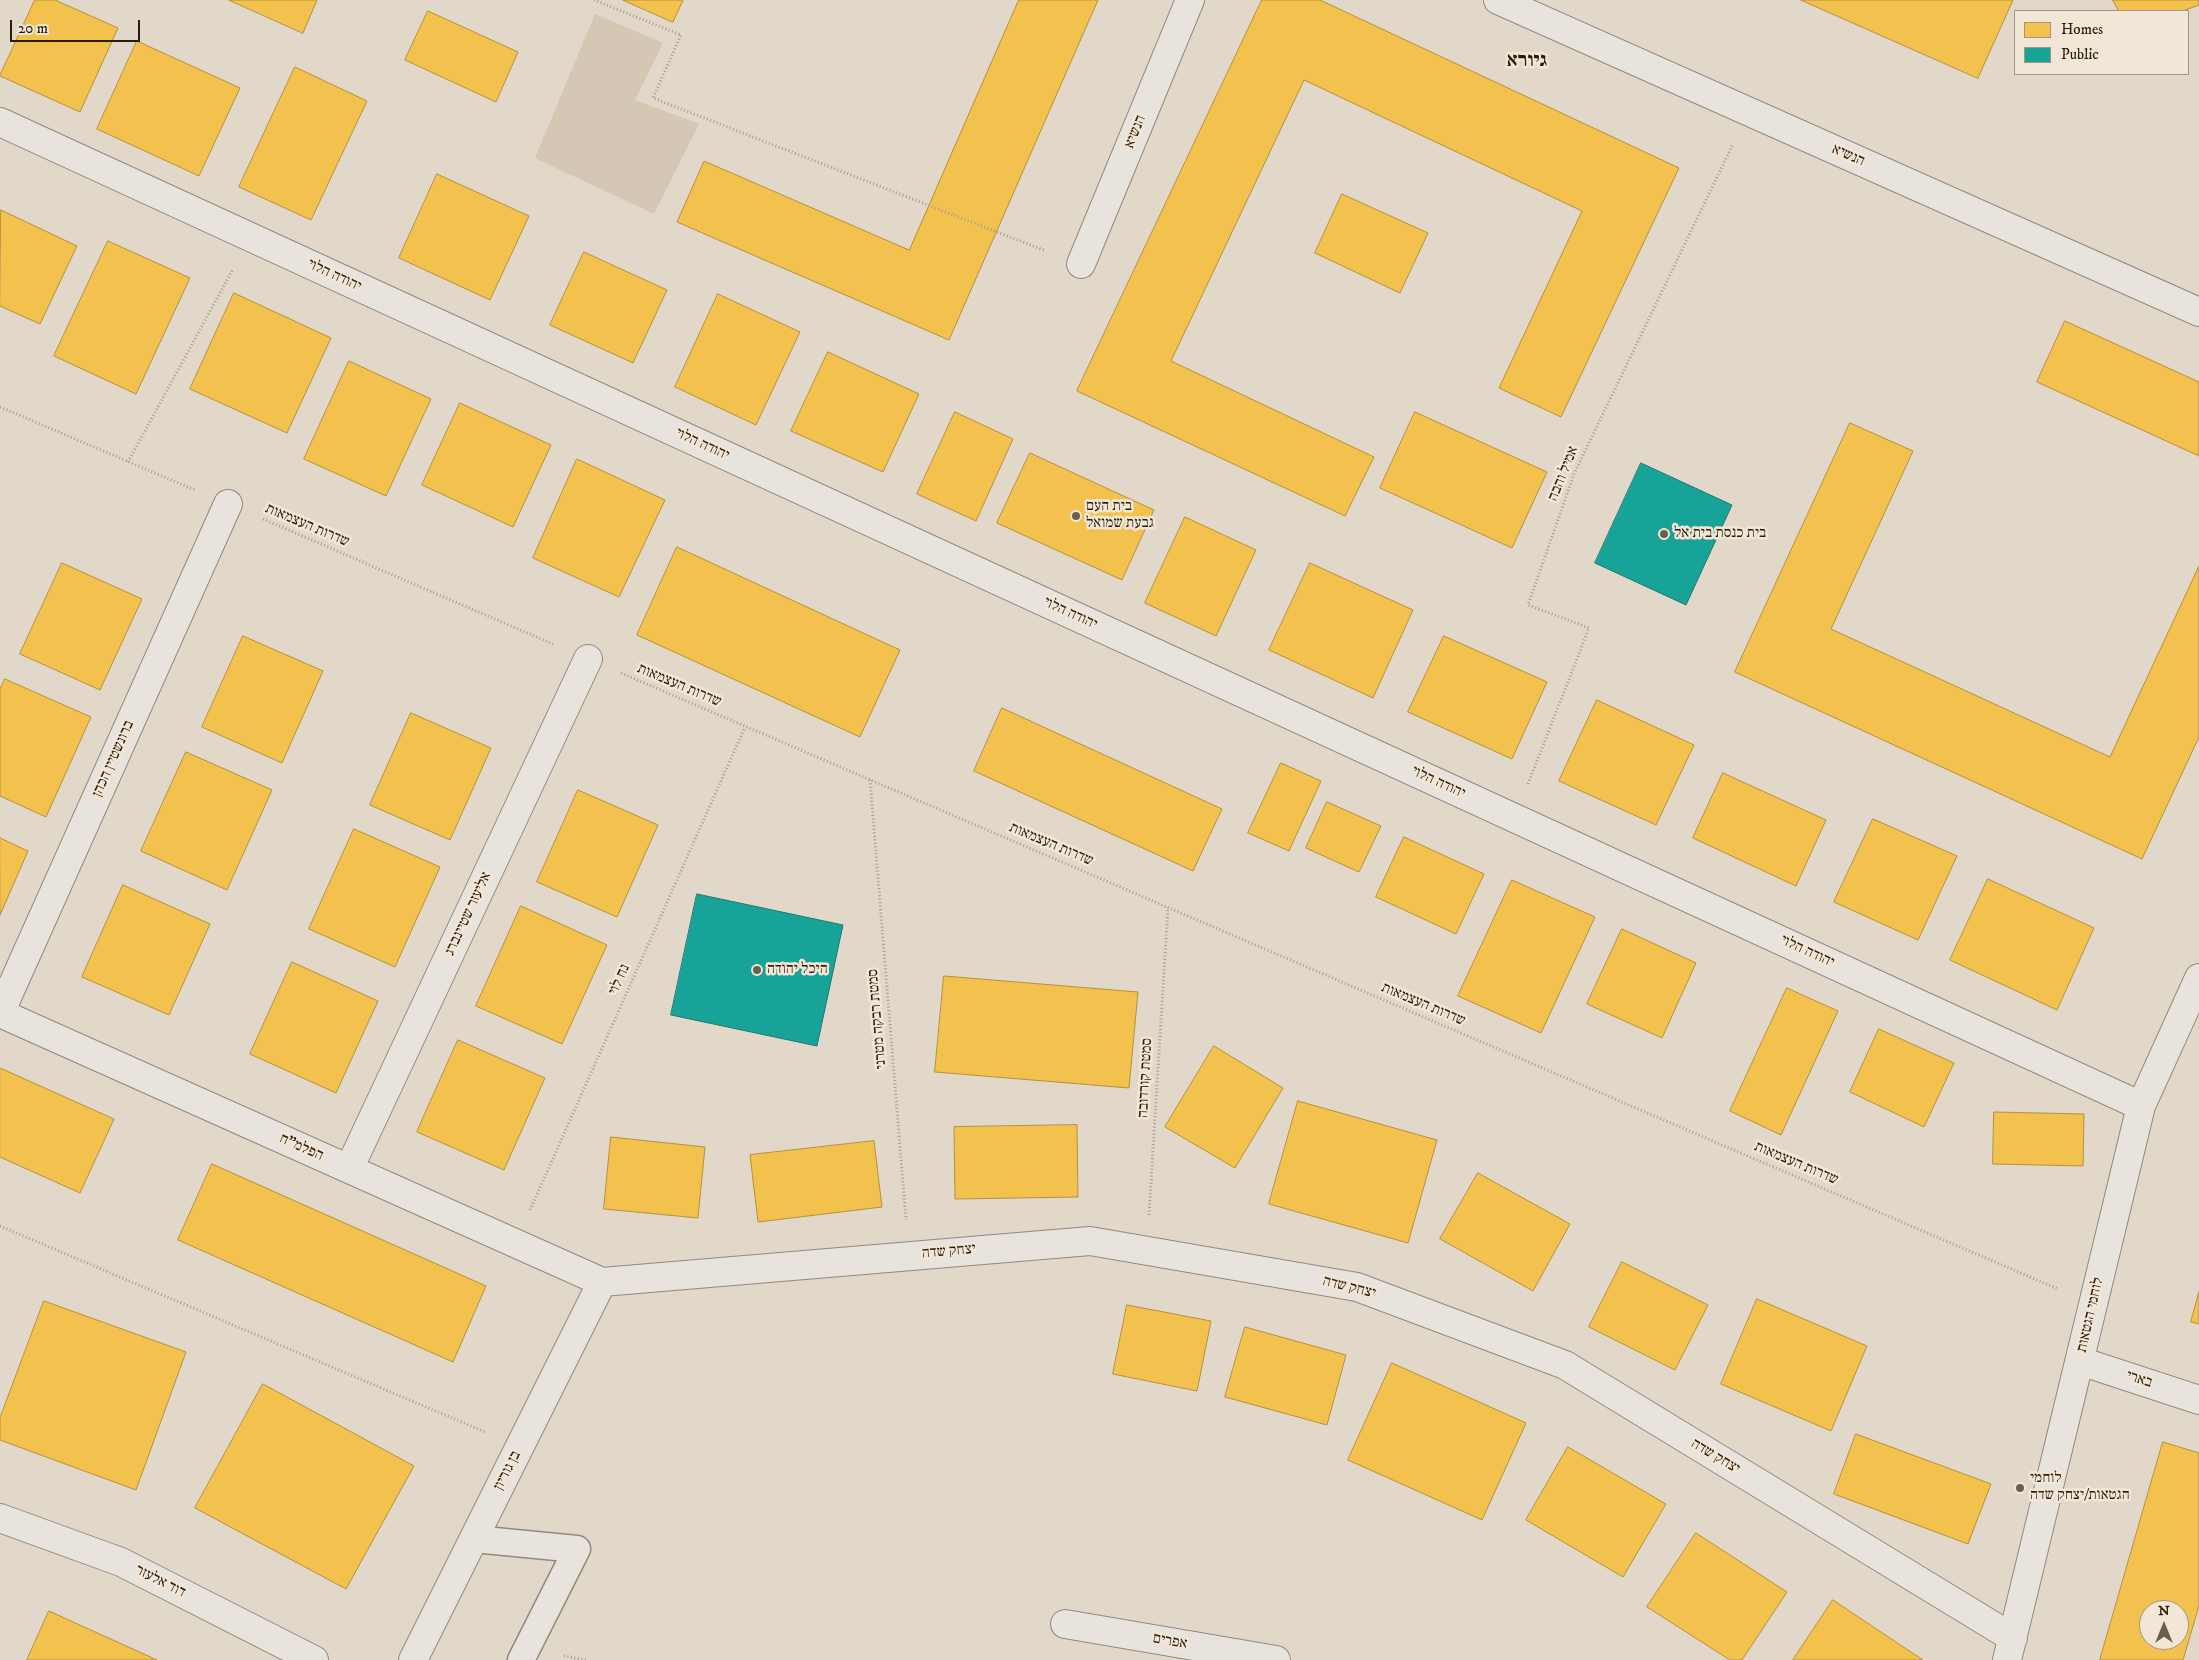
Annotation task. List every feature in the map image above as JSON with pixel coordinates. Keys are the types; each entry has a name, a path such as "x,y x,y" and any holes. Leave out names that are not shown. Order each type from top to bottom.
{"street":[{"name":"הנשיא","path":"1082,264 1190,0"},
{"name":"הנשיא","path":"1498,0 2199,312"},
{"name":"יהודה הלוי","path":"0,122 2141,1106"},
{"name":"ברונשטיין הכהן","path":"0,1013 228,504"},
{"name":"אליעזר שטיינברג","path":"349,1169 588,659"},
{"name":"לוחמי הגטאות","path":"2010,1649 2141,1106 2199,978"},
{"name":"הפלמ\"ח","path":"0,1013 602,1282"},
{"name":"יצחק שדה","path":"602,1282 1090,1241 1357,1287 1565,1366 2010,1649"},
{"name":"בן גוריון","path":"413,1660 602,1282"},
{"name":"בארי","path":"2080,1361 2199,1400"},
{"name":"דוד אלעזר","path":"0,1518 121,1562 314,1660"},
{"name":"אפרים","path":"1065,1624 1276,1660"}],"lane":[{"path":"474,1540 577,1549 521,1660"}],"path":[{"path":"594,0 681,35 653,98 1082,264"},
{"name":"אמיל והבה","path":"1515,818 1589,628 1528,604 1574,474 1748,111"},
{"path":"128,462 250,237"},
{"name":"שדרות העצמאות","path":"0,407 2093,1304"},
{"name":"נח לוי","path":"515,1243 745,726"},
{"name":"סמטת רבקה מטרני","path":"870,780 909,1256"},
{"name":"סמטת קורדובה","path":"1147,1251 1168,907"},
{"path":"0,1226 520,1447"}],"shaded area":[{"path":"595,14 663,43 635,100 699,124 654,214 535,158"}],"building: Homes":[{"path":"35,0 55,0 118,28 80,112 0,76"},
{"path":"229,0 317,0 303,33"},
{"path":"623,0 683,0 673,22"},
{"path":"1019,0 1098,0 949,340 677,222 704,161 909,250"},
{"path":"1262,0 1320,0 1679,168 1561,417 1499,388 1582,211 1304,80 1171,361 1374,457 1345,516 1077,391"},
{"path":"1801,0 2013,0 1978,78"},
{"path":"2113,0 2199,0 2199,5 2186,10 2118,10"},
{"path":"428,11 518,52 496,102 405,60"},
{"path":"137,41 240,88 199,176 97,129"},
{"path":"295,67 367,101 311,220 239,187"},
{"path":"437,174 529,216 490,300 399,258"},
{"path":"1342,194 1428,233 1400,293 1315,253"},
{"path":"1,210 77,246 40,324 0,306"},
{"path":"108,241 190,278 136,394 54,356"},
{"path":"584,252 667,290 633,363 550,325"},
{"path":"234,293 331,338 287,433 190,389"},
{"path":"718,294 800,332 756,425 675,387"},
{"path":"2065,321 2199,382 2199,456 2037,382"},
{"path":"828,352 919,394 883,472 791,431"},
{"path":"349,361 431,399 386,496 304,459"},
{"path":"460,403 551,445 513,527 422,485"},
{"path":"955,412 1013,439 976,521 917,494"},
{"path":"1415,412 1547,472 1512,548 1380,488"},
{"path":"1850,423 1913,451 1831,629 2110,757 2199,566 2199,737 2142,859 1735,672"},
{"name":"בית העם גבעת שמואל","path":"1030,453 1154,510 1122,580 997,523"},
{"path":"577,459 665,500 619,597 533,558"},
{"path":"1185,517 1256,550 1216,636 1145,603"},
{"path":"677,547 900,650 860,737 637,635"},
{"path":"62,563 142,599 100,690 20,654"},
{"path":"1310,563 1413,610 1373,698 1269,650"},
{"path":"243,636 323,671 282,763 202,727"},
{"path":"1444,636 1547,682 1512,759 1408,712"},
{"path":"5,679 91,717 46,817 0,796 0,689"},
{"path":"1597,700 1694,745 1656,825 1559,781"},
{"path":"1002,708 1222,809 1193,871 974,771"},
{"path":"411,713 491,748 450,840 370,805"},
{"path":"186,752 272,790 227,890 141,851"},
{"path":"1281,763 1321,781 1289,851 1248,833"},
{"path":"1723,773 1826,820 1796,886 1693,838"},
{"path":"578,790 658,825 617,917 537,882"},
{"path":"1327,802 1381,826 1359,872 1306,848"},
{"path":"1873,819 1957,856 1918,940 1834,902"},
{"path":"354,829 440,867 395,967 309,929"},
{"path":"1404,837 1484,874 1456,934 1376,897"},
{"path":"0,838 28,851 0,915"},
{"path":"1988,879 2094,928 2057,1010 1950,960"},
{"path":"1512,880 1595,917 1541,1033 1458,996"},
{"path":"123,885 210,924 169,1015 82,977"},
{"path":"521,906 607,945 562,1044 476,1006"},
{"path":"1622,929 1696,963 1662,1038 1587,1004"},
{"path":"292,962 378,1001 336,1093 250,1054"},
{"path":"944,976 1138,992 1129,1088 935,1072"},
{"path":"1787,988 1838,1011 1781,1135 1730,1111"},
{"path":"1879,1029 1954,1063 1924,1127 1850,1092"},
{"path":"458,1040 545,1078 504,1170 417,1132"},
{"path":"1214,1046 1283,1088 1235,1168 1165,1127"},
{"path":"0,1068 114,1119 80,1193 0,1157"},
{"path":"1298,1101 1437,1140 1408,1243 1269,1204"},
{"path":"1994,1112 2084,1114 2083,1166 1993,1164"},
{"path":"1077,1125 1078,1197 955,1199 954,1127"},
{"path":"611,1137 705,1147 698,1218 604,1209"},
{"path":"874,1141 882,1207 758,1222 750,1155"},
{"path":"212,1164 486,1286 453,1362 178,1240"},
{"path":"1478,1173 1570,1224 1533,1291 1440,1239"},
{"path":"1622,1262 1708,1305 1675,1370 1589,1327"},
{"path":"2199,1292 2199,1324 2191,1322"},
{"path":"1757,1299 1867,1346 1831,1431 1721,1384"},
{"path":"44,1301 186,1352 136,1490 0,1440 0,1418"},
{"path":"1127,1305 1211,1321 1197,1391 1113,1374"},
{"path":"1245,1327 1346,1355 1327,1425 1225,1397"},
{"path":"1392,1363 1526,1423 1482,1520 1348,1460"},
{"path":"263,1384 414,1466 346,1589 195,1508"},
{"path":"1856,1434 1991,1484 1968,1544 1834,1494"},
{"path":"2163,1442 2199,1453 2199,1606 2189,1640 2189,1600 2139,1600 2139,1650 2186,1650 2183,1660 2100,1660"},
{"path":"1568,1447 1666,1504 1623,1577 1526,1520"},
{"path":"1696,1533 1787,1592 1742,1660 1730,1660 1647,1607"},
{"path":"1833,1600 1923,1660 1793,1660"},
{"path":"49,1611 157,1660 27,1660"}],"building: Public":[{"name":"בית כנסת בית אל","path":"1641,463 1732,505 1686,605 1595,563"},
{"name":"היכל יהודה","path":"697,894 843,925 817,1046 671,1015"}],"place":[{"name":"בית העם גבעת שמואל","path":"1076,516"},
{"name":"בית כנסת בית אל","path":"1664,534"},
{"name":"היכל יהודה","path":"757,970"},
{"name":"לוחמי הגטאות/יצחק שדה","path":"2020,1488"}],"district":[{"name":"גיורא","path":"1527,62"}]}
